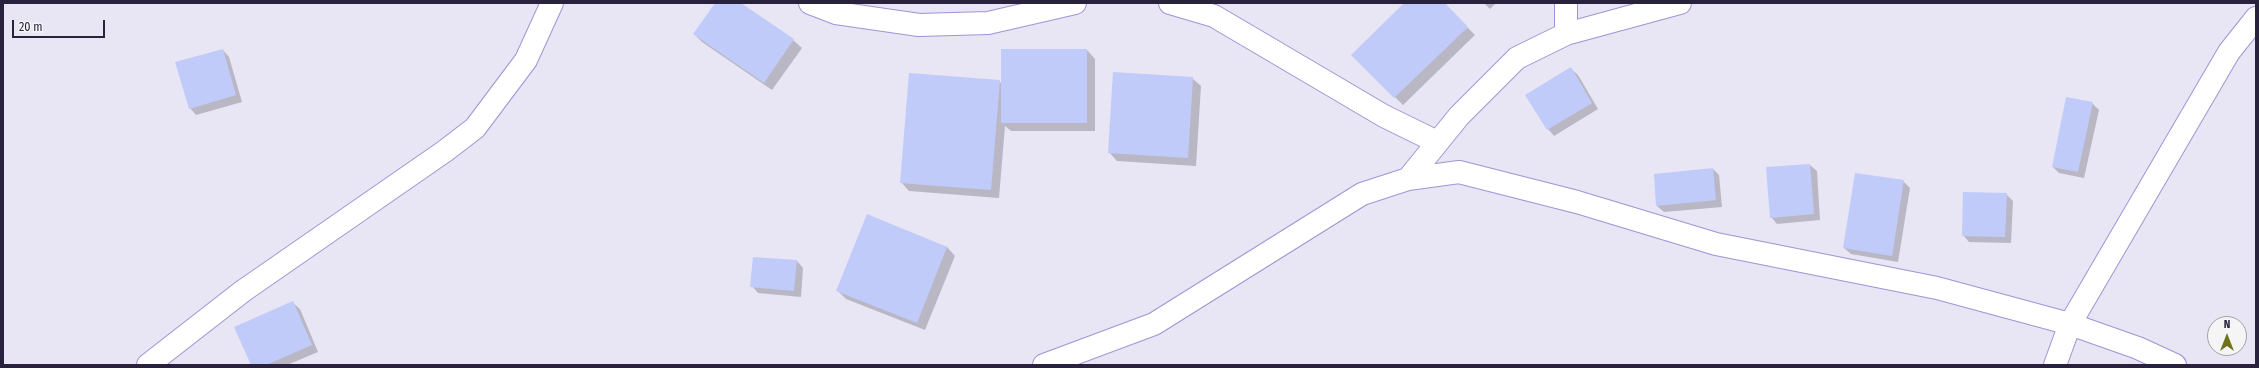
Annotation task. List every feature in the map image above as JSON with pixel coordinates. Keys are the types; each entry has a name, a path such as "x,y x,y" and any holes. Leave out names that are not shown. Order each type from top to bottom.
{"street":[{"path":"148,365 243,290 445,151 475,128 526,60 552,3"},
{"path":"810,3 836,13 919,24 988,23 1075,3"},
{"path":"1170,3 1214,16 1384,116 1438,142"},
{"path":"1566,3 1566,34"},
{"path":"1408,179 1458,116 1518,58 1566,34 1680,3"},
{"path":"2055,365 2070,324 2229,52 2256,18"},
{"path":"1044,365 1154,324 1362,194 1408,179 1460,172 1577,202 1716,244 1937,288 2070,324 2138,348 2175,365"}],"building":[{"path":"715,3 741,3 794,39 764,83 693,34"},
{"path":"1404,3 1445,3 1468,27 1394,98 1351,55"},
{"path":"223,49 236,95 189,109 175,62"},
{"path":"1001,49 1087,49 1087,123 1001,123"},
{"path":"1571,67 1592,103 1547,130 1525,95"},
{"path":"1113,72 1193,77 1188,158 1108,153"},
{"path":"909,73 1000,80 991,190 900,183"},
{"path":"2066,97 2093,102 2078,172 2052,167"},
{"path":"1810,164 1814,214 1770,218 1766,167"},
{"path":"1713,168 1716,200 1656,206 1654,174"},
{"path":"1855,173 1904,180 1892,256 1843,248"},
{"path":"1963,192 2007,193 2005,237 1962,236"},
{"path":"867,214 947,247 917,323 836,291"},
{"path":"753,257 797,260 794,291 750,287"},
{"path":"293,301 312,345 266,365 251,365 234,327"}]}
